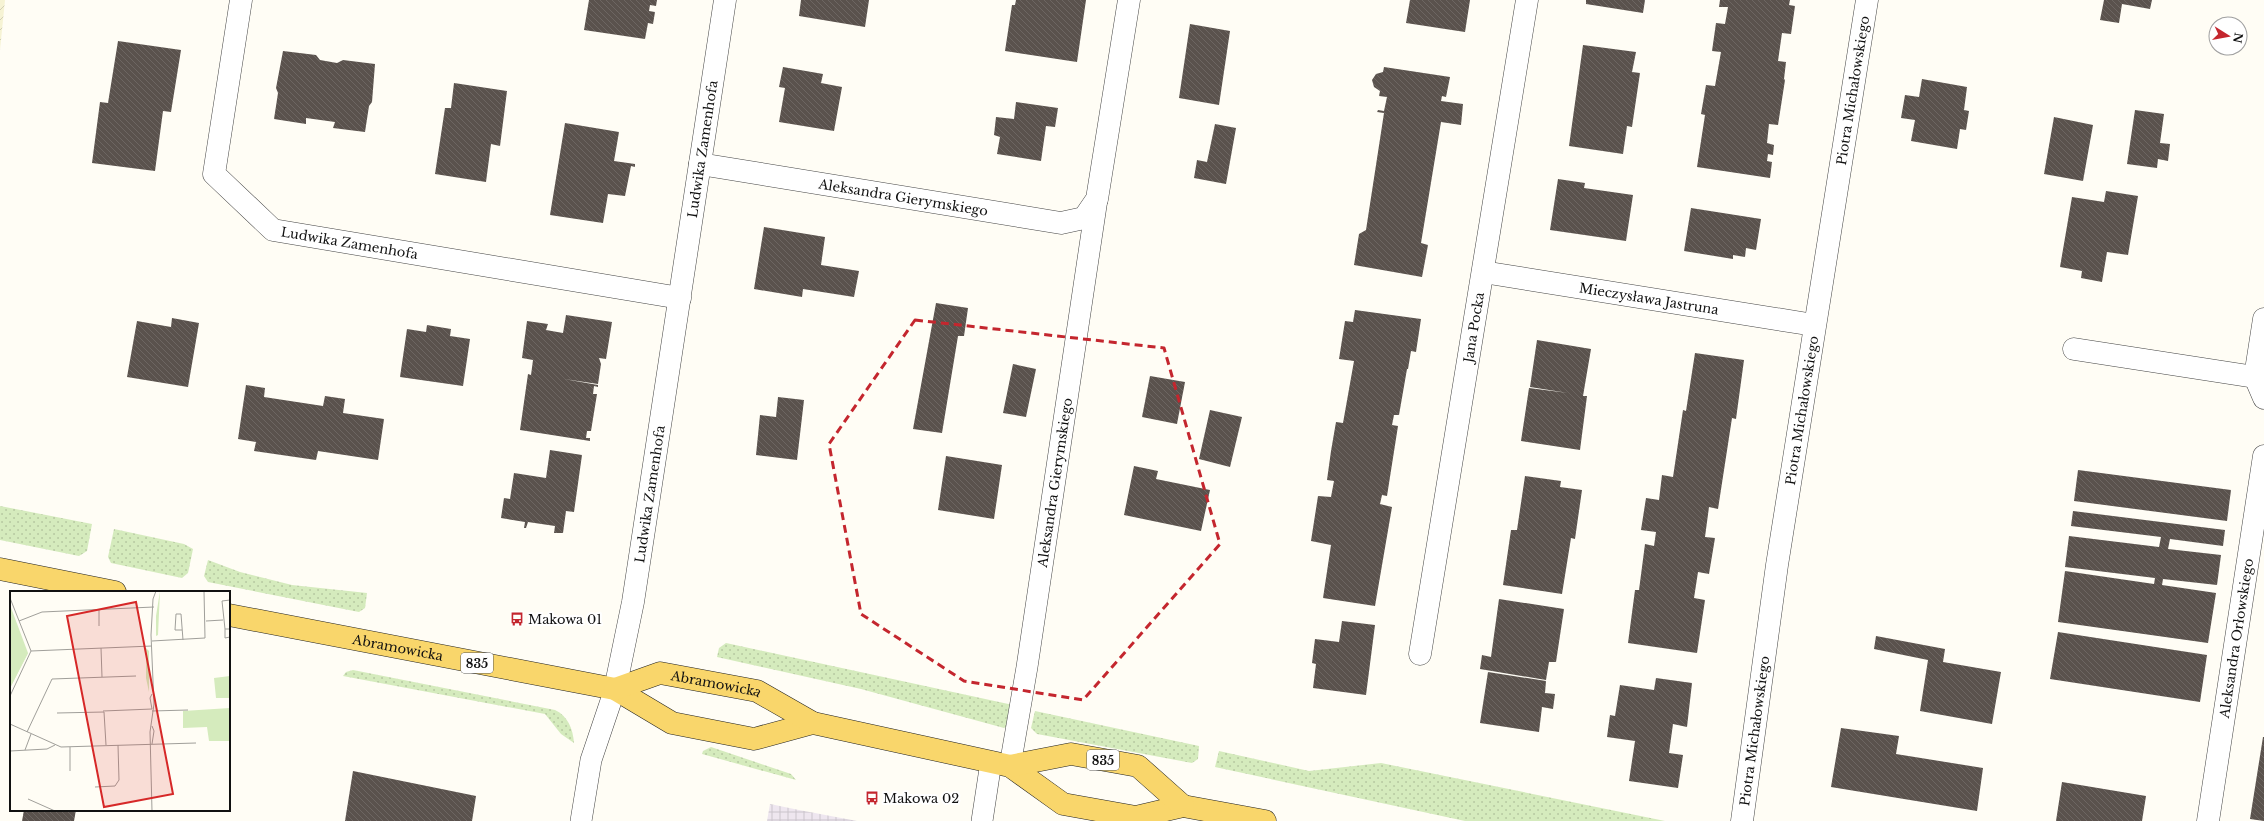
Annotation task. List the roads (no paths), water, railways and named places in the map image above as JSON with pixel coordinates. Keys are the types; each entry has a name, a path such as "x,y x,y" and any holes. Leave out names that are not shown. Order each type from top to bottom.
{"main road":[{"path":"0,569 110,591"},
{"name":"Abramowicka","path":"230,615 615,689 672,724 754,739 813,723"},
{"name":"Abramowicka","path":"615,689 660,673 698,679 757,691 813,723 1000,764 1063,804 1136,817 1183,806 1265,821"},
{"name":"Abramowicka","path":"1000,764 1071,754 1138,766 1183,806"}],"street":[{"name":"Ludwika Zamenhofa","path":"241,0 214,174 273,230 680,298"},
{"name":"Ludwika Zamenhofa","path":"615,689 633,602 725,0"},
{"name":"Aleksandra Gierymskiego","path":"700,164 1061,223 1084,218 1096,199 1129,0"},
{"name":"Jana Pocka","path":"1420,654 1527,0"},
{"name":"Piotra Michałowskiego","path":"1742,821 1777,565 1814,325 1867,0"},
{"name":"Mieczysława Jastruna","path":"1483,272 1814,325"},
{"path":"2264,319 2255,377 2264,398"},
{"path":"2074,349 2255,377"},
{"name":"Aleksandra Orłowskiego","path":"2208,821 2264,456"}],"lane":[{"name":"Aleksandra Gierymskiego","path":"982,821 1000,764 1027,667 1096,199"},
{"path":"581,821 591,760 615,689"}],"place":[{"name":"Makowa 01","path":"517,619"},
{"name":"Makowa 02","path":"872,798"}]}
